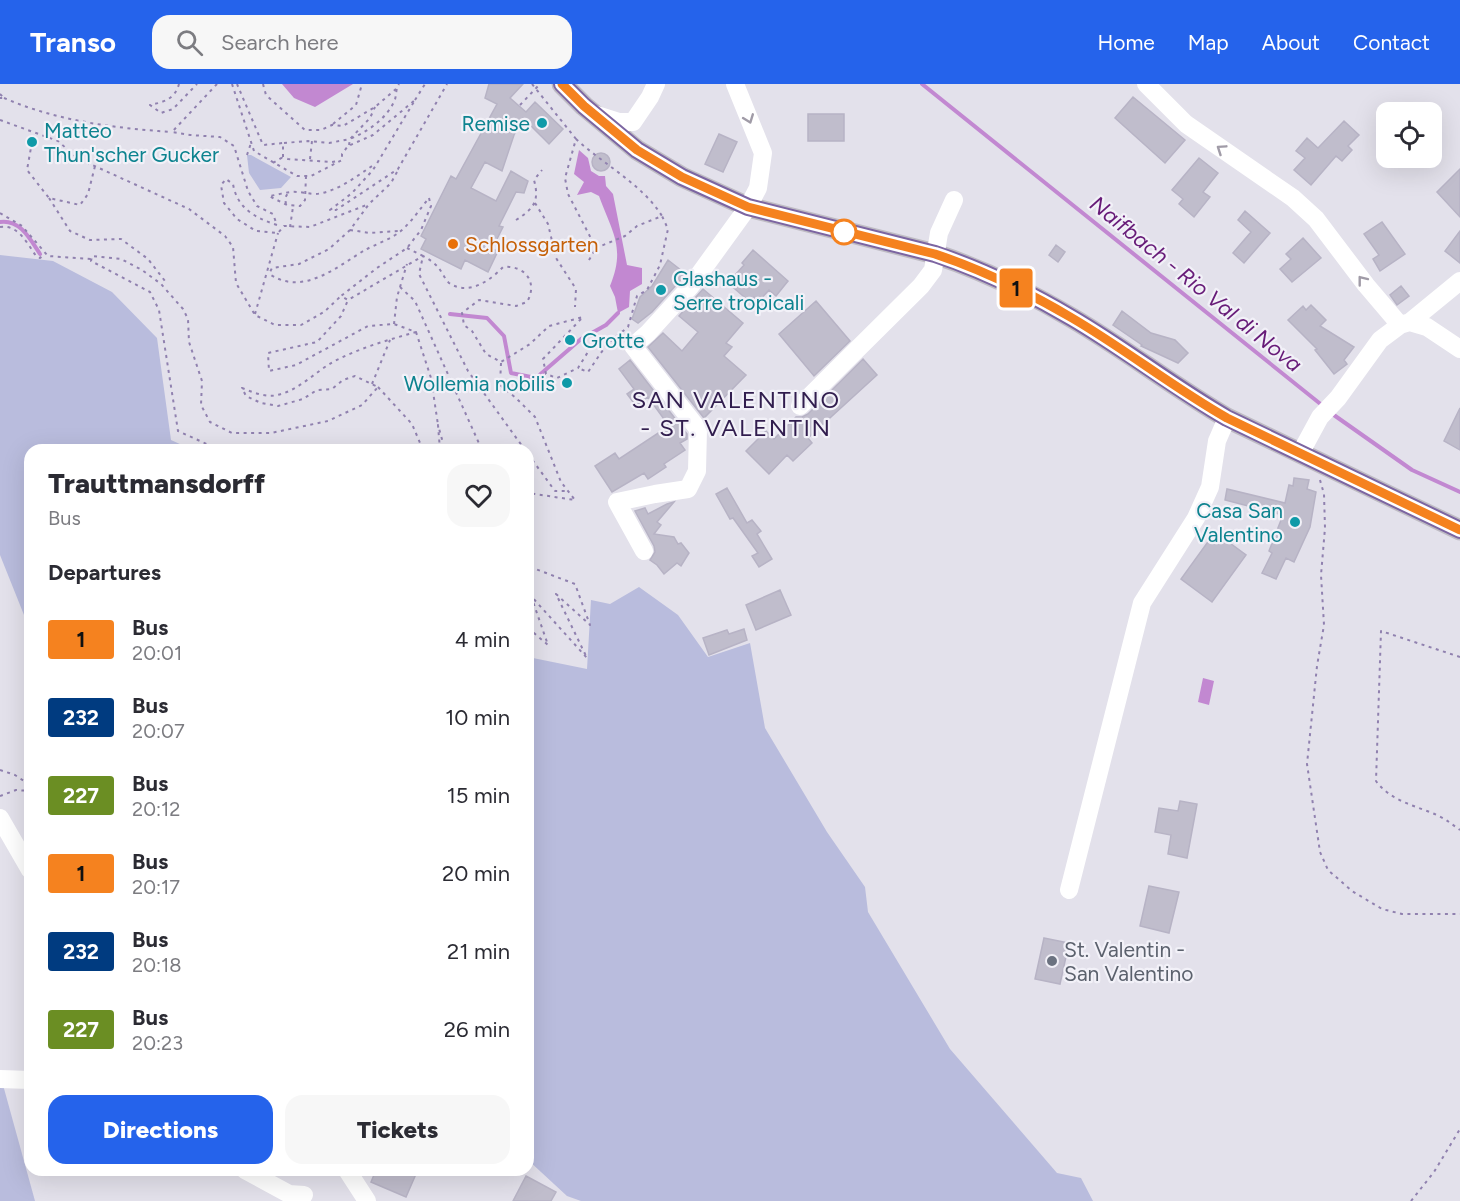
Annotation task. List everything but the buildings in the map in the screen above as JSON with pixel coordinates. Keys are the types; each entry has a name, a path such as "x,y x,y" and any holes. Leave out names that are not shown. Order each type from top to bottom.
{"main road":[{"path":"562,84 637,150 682,177 748,207 935,254 964,264 1074,319 1227,418 1460,530"}],"street":[{"path":"593,113 619,122 633,122 650,98 656,84"},
{"path":"644,551 617,502 688,489 697,471 698,429 633,346 690,287 748,207 758,188 762,153 735,84"},
{"path":"1146,84 1186,124 1293,198 1316,219 1366,285 1405,323 1427,327 1460,349"},
{"path":"800,406 921,286 933,270 939,233 954,200"},
{"path":"1301,452 1320,417 1338,398 1380,340 1460,281"},
{"path":"1069,890 1142,603 1201,508 1210,487 1217,441 1227,418"},
{"path":"0,818 24,860"},
{"path":"0,1078 24,1080"},
{"path":"256,1176 289,1194 306,1199"},
{"path":"277,1176 306,1199"},
{"path":"351,1176 367,1201"}],"path":[{"path":"179,84 177,91 166,102 150,105 161,113 173,109 196,84"},
{"path":"172,132 217,84"},
{"path":"232,84 254,151 297,176"},
{"path":"237,84 263,145 312,141 329,143 350,139 367,131 385,116 395,100 396,89"},
{"path":"263,84 266,95 306,130 321,130 332,125 356,105 362,84"},
{"path":"332,125 343,126 375,107 399,84"},
{"path":"398,170 336,210 330,210 363,182 377,163 424,84"},
{"path":"0,120 58,141 76,158 189,209 225,236 233,247 236,283 255,315 275,325 301,325 324,312 340,296 407,248 421,230 431,206 429,198 401,231 319,277 292,281 271,275 272,268 299,264 329,249 350,230 369,204 391,183 447,84"},
{"path":"532,84 576,139 644,193 662,216 668,229 660,266 646,290 637,296 628,327 607,344 588,372 578,368"},
{"path":"520,105 540,84"},
{"path":"1,97 28,108 70,119 133,129 220,137 234,146 248,191 257,206 273,214 277,225 256,218 236,196 233,184 226,179 221,184 224,203 237,219 256,231 278,233"},
{"path":"348,146 373,135 415,100"},
{"path":"342,160 342,154 350,139 370,118 375,107"},
{"path":"576,139 565,178 568,194 596,248"},
{"path":"310,159 312,141"},
{"path":"33,142 27,170 49,198 70,231 90,240 121,239 148,259 165,280 161,284"},
{"path":"247,155 251,143"},
{"path":"283,143 283,157"},
{"path":"273,163 283,157 332,162 342,160"},
{"path":"291,177 321,172 342,160"},
{"path":"306,176 304,193 305,200 300,206 293,207 269,196 288,193 304,193 314,194 324,192 348,182 377,163"},
{"path":"49,198 80,205 88,194 95,166"},
{"path":"516,220 535,203 534,180 542,170"},
{"path":"287,205 285,198 288,193"},
{"path":"535,203 548,224 556,258 576,289 575,307"},
{"path":"255,315 278,233 284,226 310,227 369,204"},
{"path":"290,227 293,207"},
{"path":"0,213 22,226 45,254 91,259 150,292 159,310 178,431 207,444"},
{"path":"589,260 596,248 625,236 637,226 662,216"},
{"path":"0,227 16,229 36,256 40,258 45,254"},
{"path":"350,230 370,233 401,231"},
{"path":"407,248 437,265 448,282 465,289 481,285 495,277 503,267 516,268 528,277 532,286 531,294 523,305 479,300 462,313 464,325 472,331 486,354 501,362"},
{"path":"91,259 92,256 121,259 142,270 161,284 183,309 188,319 189,342 202,381 201,405 210,422 232,433 271,433 328,422 362,405 378,387"},
{"path":"416,332 394,324 368,326 296,365 270,372 268,352 317,342 341,316 348,300 423,256"},
{"path":"423,256 419,274 468,371 521,444"},
{"path":"394,324 400,287 408,264"},
{"path":"400,287 415,301 479,444"},
{"path":"340,296 348,300"},
{"path":"501,362 530,344 549,326 583,317 543,359 546,374 558,378 578,368 596,339"},
{"path":"416,332 370,345 334,362 277,396 262,395 242,388 246,396 261,403 278,406 303,399 317,390 332,389 343,380 355,376 378,387 412,424 420,444"},
{"path":"416,332 431,378 440,444"},
{"path":"372,384 390,340"},
{"path":"501,362 500,385 536,417 561,482 575,500 534,494"},
{"path":"438,425 444,444"},
{"path":"534,462 555,491 567,491"},
{"path":"1320,480 1324,494 1325,528 1321,575 1324,624 1317,666 1307,764 1320,852 1328,870 1352,891 1382,909 1402,915 1460,914"},
{"path":"534,568 575,584 590,625 556,594 587,658 534,599"},
{"path":"534,605 548,645 534,633"},
{"path":"1460,657 1381,631 1376,781 1382,789 1405,803 1441,817 1460,830"},
{"path":"0,770 24,781"},
{"path":"0,796 16,790 24,790"},
{"path":"1411,1201 1434,1172 1460,1129"}],"shaded area":[{"path":"282,84 353,84 315,107 294,98"},
{"path":"579,150 588,158 591,171 599,176 605,176 606,186 613,194 627,265 642,268 642,284 630,291 629,307 618,313 610,286 617,261 615,240 599,196 591,192 577,195 584,182 574,174"},
{"path":"247,155 291,177 281,188 260,190 249,173"},
{"path":"0,255 53,261 112,292 157,338 171,440 180,444 24,444 24,615 0,555"},
{"path":"639,587 678,615 708,657 750,643 765,728 827,832 865,887 868,912 950,1049 1057,1173 1081,1178 1093,1201 581,1201 567,1196 534,1166 534,658 587,669 591,600 610,604"},
{"path":"1203,678 1214,681 1209,705 1198,702"},
{"path":"0,1074 24,1161 24,1176 28,1176 35,1201 0,1201"}],"waterway":[{"name":"Naifbach - Rio Val di Nova","path":"922,84 1323,406"},
{"path":"0,222 19,227 40,254"},
{"path":"450,314 487,318 504,336 511,373 536,378 581,339 606,325 618,313"},
{"name":"Naifbach - Rio Val di Nova","path":"1331,413 1412,470 1460,492"}],"bus line":[{"name":"1","path":"562,84 584,106 637,150 682,177 748,207 935,254 964,264 1074,319 1227,418 1460,530"}],"place":[{"name":"Remise","path":"542,123"},
{"name":"Matteo Thun'scher Gucker","path":"32,142"},
{"name":"Schlossgarten","path":"453,244"},
{"name":"Glashaus - Serre tropicali","path":"661,290"},
{"name":"Grotte","path":"570,340"},
{"name":"Wollemia nobilis","path":"567,383"},
{"name":"Casa San Valentino","path":"1295,522"},
{"name":"St. Valentin - San Valentino","path":"1052,961"}],"district":[{"name":"SAN VALENTINO - ST. VALENTIN","path":"736,413"}]}
